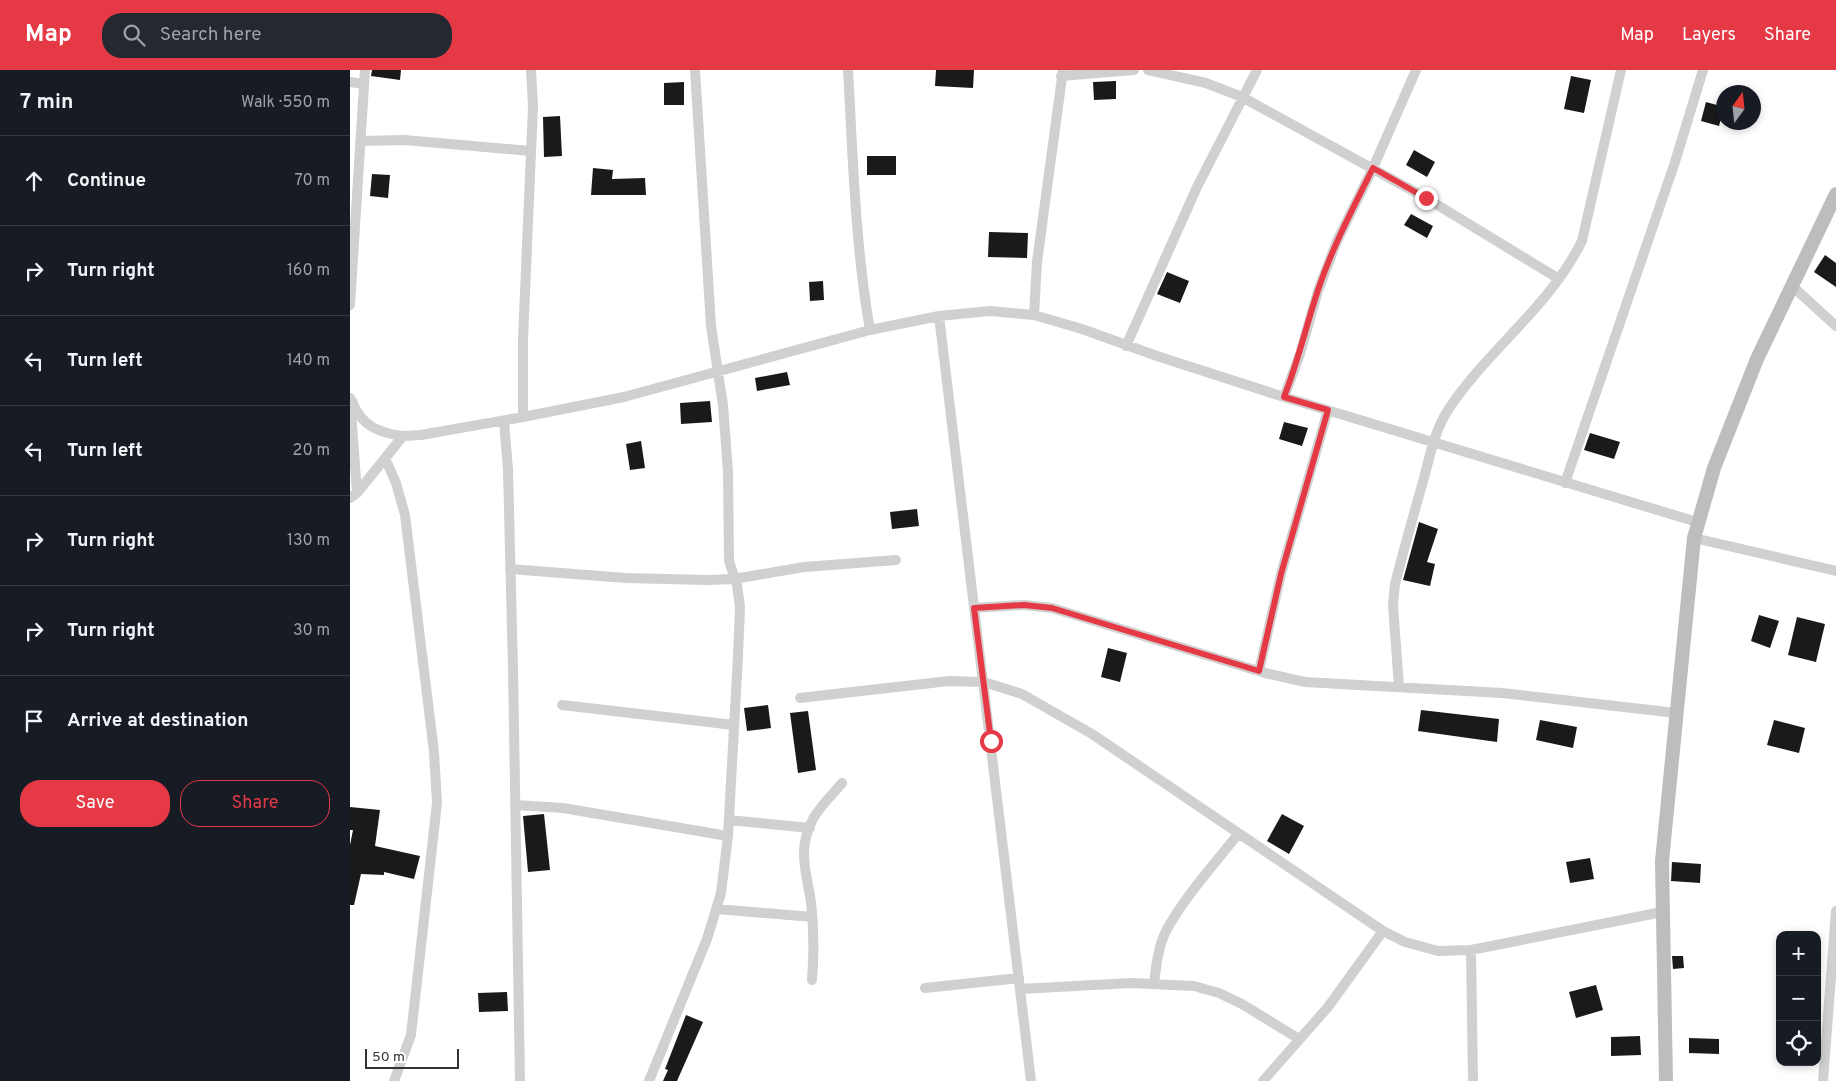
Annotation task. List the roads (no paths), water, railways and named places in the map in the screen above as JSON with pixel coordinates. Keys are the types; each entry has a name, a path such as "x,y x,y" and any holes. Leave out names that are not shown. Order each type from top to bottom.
{"main road":[{"path":"1666,1081 1662,861 1697,522 1729,427 1791,285 1836,194"}],"street":[{"path":"350,305 357,146 365,70"},
{"path":"523,418 523,339 533,106 530,70"},
{"path":"648,1081 690,983 721,893 728,836 740,607 729,561 728,472 723,405 711,326 695,70"},
{"path":"848,70 855,223 861,279 870,330"},
{"path":"1034,315 1037,262 1062,73 1134,70"},
{"path":"1148,70 1206,83 1242,97 1373,168 1560,279"},
{"path":"1126,346 1197,186 1257,70"},
{"path":"1284,397 1300,354 1318,290 1337,240 1373,168 1416,70"},
{"path":"1399,687 1393,605 1395,584 1434,442 1448,410 1467,386 1545,300 1560,279 1582,241 1621,70"},
{"path":"1565,483 1675,162 1703,70"},
{"path":"350,82 364,84"},
{"path":"357,146 404,140 531,151"},
{"path":"1791,285 1836,326"},
{"path":"350,397 362,419 371,428 386,434 403,436 421,435 523,418 624,397 870,330 939,316 990,311 1034,315 1082,329 1126,346 1284,397 1697,522"},
{"path":"939,316 1031,1081"},
{"path":"350,397 354,495"},
{"path":"1259,671 1281,574 1328,410"},
{"path":"504,421 510,569 520,1081"},
{"path":"354,495 403,436"},
{"path":"385,458 396,483 405,515 434,752 437,803 411,1036 394,1081"},
{"path":"1694,538 1836,571"},
{"path":"510,569 626,578 734,579 804,567 896,560"},
{"path":"974,608 1024,605 1052,608 1259,671 1305,682 1502,693 1676,713"},
{"path":"800,698 949,681 984,682 1022,694 1051,708 1384,931 1405,942 1438,952 1471,950 1662,912"},
{"path":"562,705 734,725"},
{"path":"812,980 814,952 812,917 802,857 804,842 814,818 842,783"},
{"path":"515,805 563,808 728,836"},
{"path":"729,820 810,828"},
{"path":"1154,984 1159,952 1166,932 1188,899 1238,834"},
{"path":"716,909 812,917"},
{"path":"1823,1081 1836,911"},
{"path":"1263,1081 1328,1007 1384,931"},
{"path":"1471,950 1473,1081"},
{"path":"925,988 1019,978"},
{"path":"1020,989 1090,984 1194,986 1219,993 1242,1004 1299,1039"}]}
